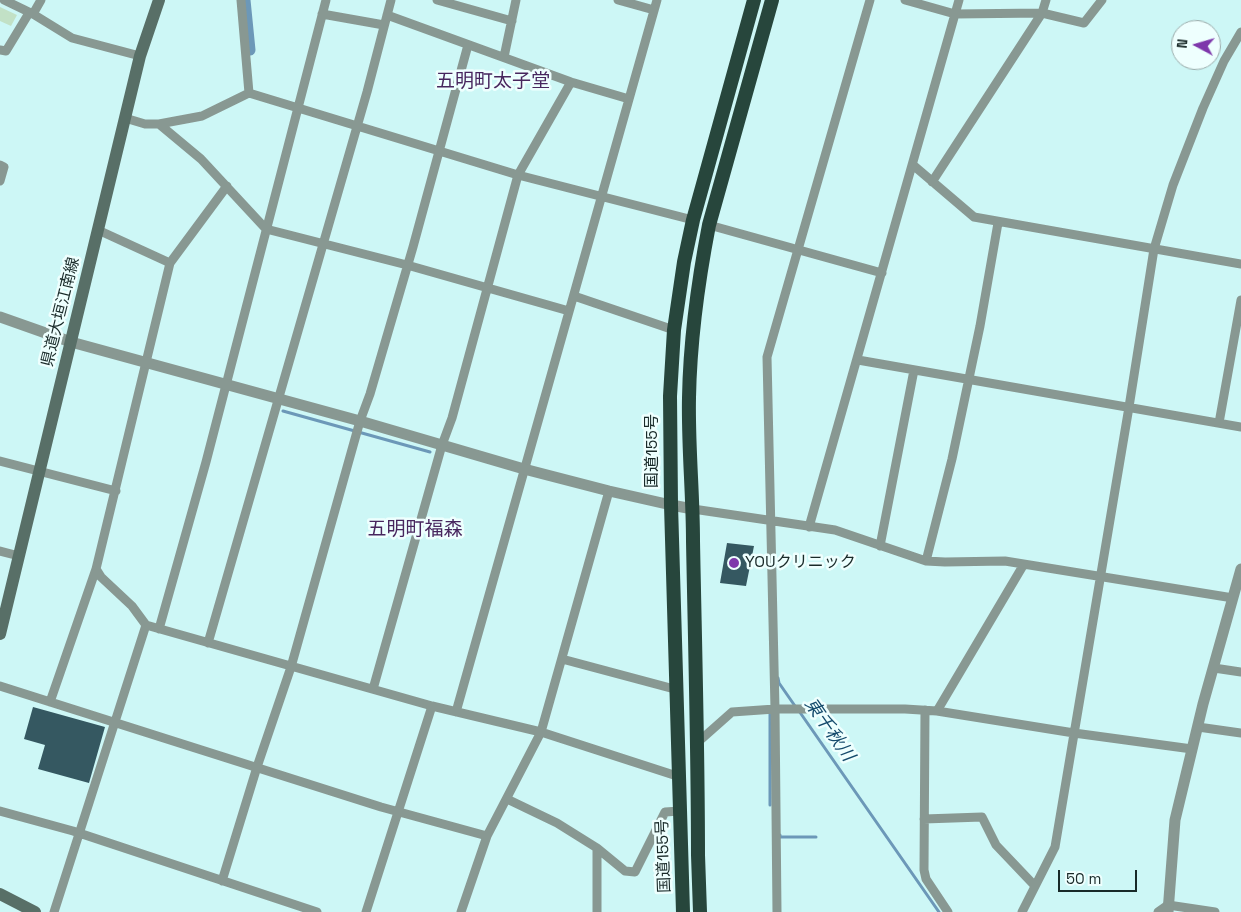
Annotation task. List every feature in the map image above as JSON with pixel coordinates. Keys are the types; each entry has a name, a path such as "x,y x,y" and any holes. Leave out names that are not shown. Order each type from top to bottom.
{"highway":[{"name":"国道155号","path":"683,912 678,690 671,505 670,396 674,330 684,262 693,220 754,0"},
{"name":"国道155号","path":"700,912 693,509 689,396 694,327 702,262 709,225 772,0"}],"main road":[{"name":"県道大垣江南線","path":"0,634 140,56 159,0"},
{"path":"0,894 34,912"}],"street":[{"path":"4,0 72,38 140,56"},
{"path":"0,50 6,51 41,0"},
{"path":"241,0 249,93"},
{"path":"159,629 226,384 326,0"},
{"path":"208,643 357,126 391,0"},
{"path":"437,0 512,21"},
{"path":"504,57 516,0"},
{"path":"618,0 654,10"},
{"path":"456,712 657,0"},
{"path":"777,912 775,709 767,357 870,0"},
{"path":"905,0 955,14 1042,14 1084,23 1102,0"},
{"path":"810,527 959,0"},
{"path":"932,182 1042,14 1046,0"},
{"path":"322,14 384,25"},
{"path":"387,15 571,82 629,99"},
{"path":"1022,912 1055,847 1154,249 1173,185 1203,108 1224,62 1241,32"},
{"path":"222,881 257,766 291,667 360,421 370,394 407,265 468,44"},
{"path":"373,689 442,445 452,418 518,174 571,82"},
{"path":"126,118 145,124 159,124 202,116 249,93 518,174 693,220"},
{"path":"159,124 201,159 266,229 407,265 569,311"},
{"path":"0,165 4,167 0,181"},
{"path":"913,165 974,217 998,223 1241,264"},
{"path":"50,702 96,569 170,263 227,186"},
{"path":"926,561 952,459 998,223"},
{"path":"709,225 882,273"},
{"path":"98,230 170,263"},
{"path":"574,296 674,330"},
{"path":"1219,424 1237,349 1241,300"},
{"path":"0,317 71,342 609,491 693,509 835,530 926,561 1005,561 1233,598"},
{"path":"858,360 1241,427"},
{"path":"880,546 914,370"},
{"path":"0,461 116,491"},
{"path":"461,912 487,836 541,732 609,491"},
{"path":"0,551 19,556"},
{"path":"937,711 1024,564"},
{"path":"96,569 101,577 132,606 146,625 432,706 541,732 680,778"},
{"path":"1168,908 1175,820 1192,748 1241,569"},
{"path":"54,912 146,625"},
{"path":"562,659 678,690"},
{"path":"1214,668 1241,672"},
{"path":"0,686 398,812 487,836"},
{"path":"366,912 432,706"},
{"path":"697,743 732,712 775,709 925,710 1074,733 1192,748"},
{"path":"925,710 924,870 926,879 948,912"},
{"path":"1198,727 1241,733"},
{"path":"507,799 557,823 596,848 625,871 635,872 665,812 680,811"},
{"path":"0,811 79,833 317,912"},
{"path":"924,819 982,817 996,845 1035,886"},
{"path":"596,848 597,912"},
{"path":"1158,912 1168,908 1215,912"}],"green space":[{"path":"0,7 17,15 11,26 0,21"}],"building":[{"path":"727,543 754,546 746,586 720,583"},
{"path":"33,707 105,727 89,783 38,769 45,745 24,739"}],"waterway":[{"path":"245,0 250,50"},
{"path":"283,411 430,452"},
{"name":"東千秋川","path":"778,678 779,683 795,706"},
{"name":"東千秋川","path":"799,711 939,912"},
{"path":"770,714 770,805"},
{"path":"780,835 780,837 816,837"}],"place":[{"name":"YOUクリニック","path":"734,563"}],"district":[{"name":"五明町太子堂","path":"493,82"},
{"name":"五明町福森","path":"415,530"}]}
